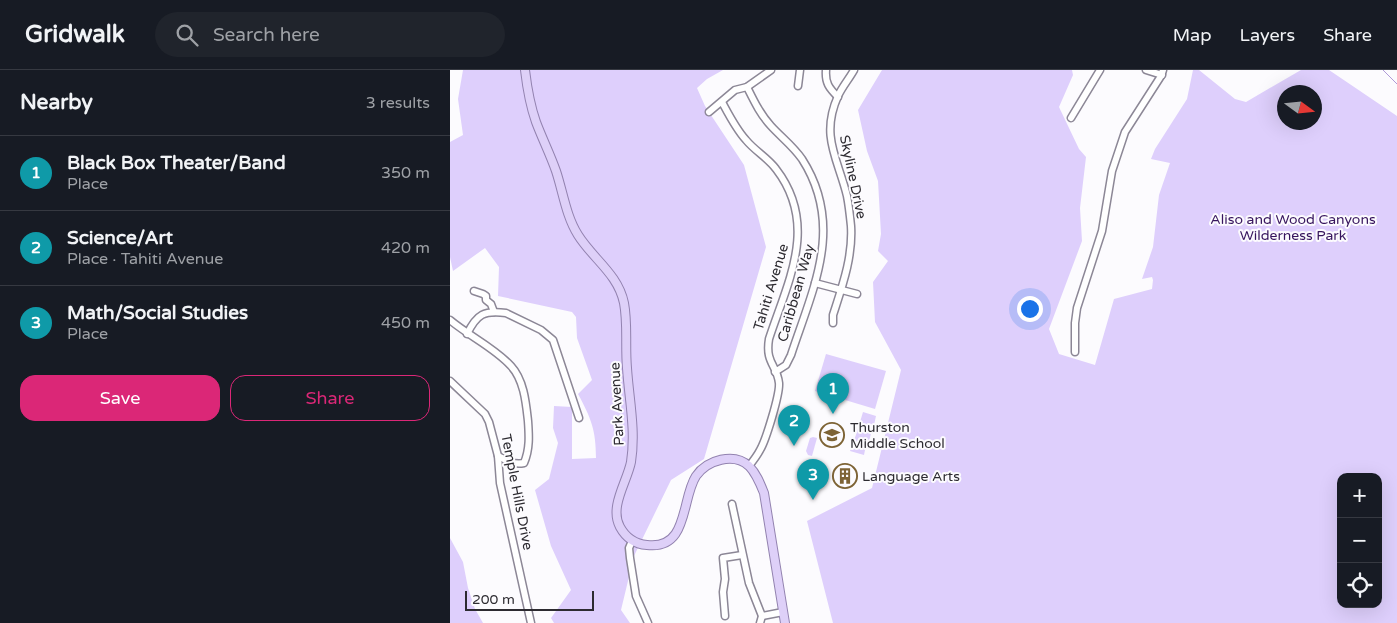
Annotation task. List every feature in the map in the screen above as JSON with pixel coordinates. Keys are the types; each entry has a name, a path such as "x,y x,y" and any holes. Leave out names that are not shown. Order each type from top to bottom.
{"main road":[{"name":"Park Avenue","path":"524,70 535,120 556,170 572,224 587,249 612,276 624,303 633,439 630,463 616,514 620,527 632,541"},
{"path":"632,541 656,546 674,536 682,523 695,478 710,463 730,458 748,466 759,480 764,493 785,623"}],"street":[{"path":"709,112 735,90 747,87 771,70"},
{"path":"798,86 800,70"},
{"path":"826,70 828,87 838,97"},
{"name":"Skyline Drive","path":"833,323 833,315 849,257 851,228 847,196 832,153 830,139 834,108 838,97 854,70"},
{"path":"1071,118 1100,70"},
{"path":"1075,352 1077,308 1102,231 1112,171 1125,132 1162,72 1146,70"},
{"name":"Caribbean Way","path":"747,87 764,118 796,150 808,170 818,192 823,221 824,243 814,283 791,356 786,366 775,372"},
{"name":"Tahiti Avenue","path":"722,102 746,140 775,168 782,178 792,198 797,219 798,244 795,259 769,339 768,357 779,382 778,394 761,449 748,466"},
{"path":"814,283 857,294"},
{"path":"474,291 486,296 486,300 491,304 494,312"},
{"path":"467,334 476,317 487,312 494,312 506,313 548,335 555,347 579,418"},
{"path":"450,320 467,334 498,354 512,367 521,384 527,411 528,453 524,462 518,464 498,456"},
{"name":"Temple Hills Drive","path":"450,381 485,414 492,431 498,456 500,483 531,623"},
{"path":"732,504 749,584 761,619 783,612"},
{"path":"632,541 629,548 636,596 648,623"},
{"path":"725,616 723,558 742,555"}],"green space":[{"path":"463,70 723,70 707,79 697,88 705,106 744,165 766,247 704,459 671,480 634,556 621,610 630,623 554,623 551,618 571,590 551,546 535,490 549,479 558,443 553,428 554,406 572,407 572,459 596,458 592,424 578,394 592,380 577,338 576,317 572,312 498,296 499,267 485,248 453,271 450,257 450,142 463,135 458,99"},
{"name":"Aliso and Wood Canyons Wilderness Park","path":"882,70 1072,70 1073,75 1059,107 1079,149 1086,157 1080,208 1082,241 1049,329 1059,354 1095,365 1114,299 1152,289 1152,277 1142,279 1153,247 1159,195 1170,163 1151,159 1155,149 1187,99 1193,70 1199,70 1235,99 1246,102 1301,70 1329,70 1397,116 1397,623 833,623 807,521 872,488 901,370 875,322 873,282 888,261 878,251 881,234 878,181 867,151 858,110"},
{"path":"826,354 886,371 875,409 815,391"},
{"path":"863,412 876,416 874,425 867,424 873,426 864,455 850,451"},
{"path":"810,438 817,438 812,456 808,455 806,451"},
{"path":"450,538 463,562 468,588 475,609 483,623 450,623"}],"waterway":[{"path":"1383,70 1397,84"}],"place":[{"name":"Black Box Theater/Band","path":"833,414"},
{"name":"Thurston Middle School","path":"832,435"},
{"name":"Science/Art","path":"794,446"},
{"name":"Language Arts","path":"845,476"},
{"name":"Math/Social Studies","path":"813,500"}]}
